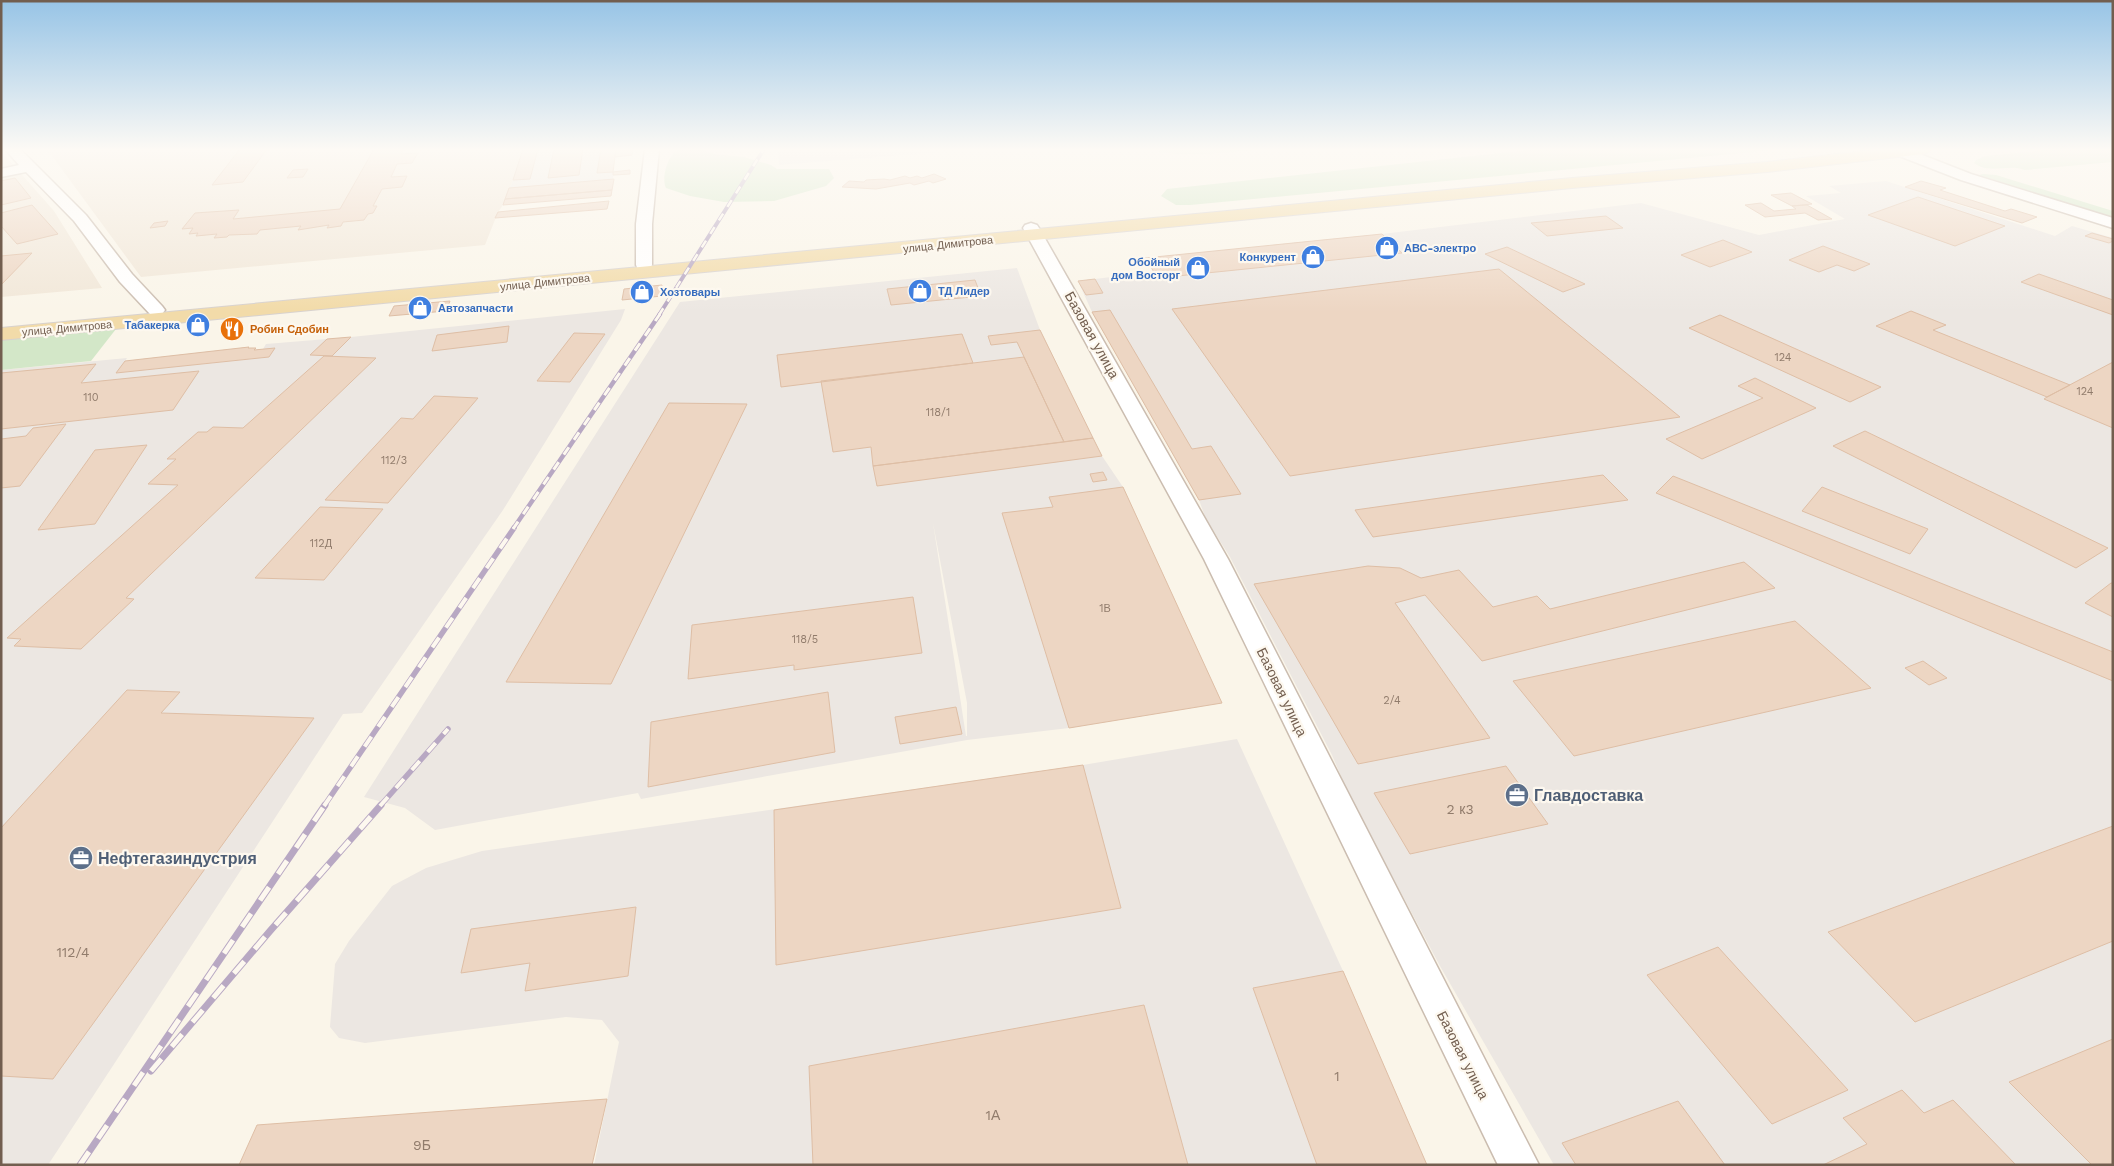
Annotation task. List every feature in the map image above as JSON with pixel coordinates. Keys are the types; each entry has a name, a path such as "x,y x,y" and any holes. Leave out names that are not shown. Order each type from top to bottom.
{"main road":[{"name":"улица Димитрова","path":"1,324 154,315 1310,203"},
{"name":"улица Димитрова","path":"1,334 154,315 644,264 1343,203"}],"street":[{"path":"65,203 80,218 154,315"},
{"path":"644,264 646,203"},
{"path":"2050,203 2113,223"},
{"name":"Базовая улица","path":"1033,231 1216,558 1519,1165"}],"shaded area":[{"path":"1,203 47,203 54,211 102,288 1,297"},
{"path":"87,203 504,203 498,212 485,245 141,277"},
{"path":"1638,203 1759,235 1845,219 1819,203 1955,203 2055,236 2072,226 2113,238 2113,1165 1554,1165 1440,966 1349,795 1332,755 1230,557 1206,519 1199,500 1092,312 1078,281 1153,272 1145,258 1382,234"},
{"path":"1017,268 1040,330 1102,456 1123,487 1222,703 1069,728 967,740 641,799 638,793 435,830 405,808 364,797 680,302","holes":["933,523 967,703 966,736"]},
{"path":"625,309 621,320 503,510 362,713 343,714 48,1165 1,1165 1,370 127,358 125,361 249,347 256,348 255,350 263,349 266,344"},
{"path":"1237,739 1343,971 1427,1165 594,1165 619,1042 602,1020 566,1017 365,1043 339,1038 330,1027 335,964 349,941 392,886 426,868 482,851 1083,765"}],"green space":[{"path":"1173,203 1207,203 1190,205"},
{"path":"2068,203 2088,203 2113,211 2113,218"},
{"path":"116,329 91,361 1,370 1,340"}],"building":[{"path":"343,203 374,203 373,206 377,206 373,213 368,214 364,220 343,222 341,226 327,228 329,225 298,230 301,226 260,230 257,234 229,235 227,237 214,238 217,234 196,236 198,233 189,234 193,228 182,229 195,213 239,210 233,219 340,209"},
{"path":"585,203 608,203 607,209 495,218 498,212"},
{"path":"1762,203 1774,211 1796,209 1792,206 1807,205 1832,219 1818,220 1805,213 1765,217 1745,205"},
{"path":"1787,203 1812,204 1792,206"},
{"path":"1900,203 1937,203 2005,226 1955,246 1868,215"},
{"path":"1958,203 1982,203 2005,211 2011,209 2037,217 2022,223"},
{"path":"32,205 58,234 17,244 1,226 1,213"},
{"path":"1606,216 1623,228 1547,236 1531,223"},
{"path":"168,221 165,226 150,228 154,223"},
{"path":"2092,233 2113,239 2113,241 2109,243 2085,236"},
{"path":"1382,234 1402,253 1158,278 1145,258"},
{"path":"1723,240 1752,252 1710,267 1681,255"},
{"path":"1823,246 1870,264 1854,271 1837,265 1819,272 1789,260"},
{"path":"1507,247 1585,284 1563,292 1485,254"},
{"path":"32,253 1,285 1,256"},
{"path":"1499,269 1680,417 1290,476 1172,309"},
{"path":"2039,274 2113,300 2113,315 2021,282"},
{"path":"1095,279 1103,293 1086,295 1078,281"},
{"path":"975,280 981,296 891,305 887,289"},
{"name":"Хозтовары","path":"662,285 662,296 622,300 624,289"},
{"name":"Автозапчасти","path":"450,301 446,311 389,316 394,306"},
{"path":"1110,310 1192,449 1211,446 1241,494 1199,500 1092,312"},
{"path":"1911,311 1946,325 1933,330 2070,385 2047,397 1876,326"},
{"path":"1720,315 1881,387 1850,402 1689,328"},
{"path":"509,326 507,342 432,351 437,335"},
{"path":"1040,330 1093,438 1064,442 1017,342 991,345 988,336"},
{"path":"574,333 605,334 570,382 537,381"},
{"path":"962,334 973,363 781,387 777,355"},
{"path":"351,337 332,356 310,355 327,339"},
{"path":"249,347 256,348 254,350 275,348 269,357 116,373 125,361"},
{"path":"324,356 376,358 126,598 134,599 81,649 14,646 21,639 7,638 178,485 148,484 176,459 167,459 198,432 207,432 213,427 243,428"},
{"path":"1024,357 1064,442 873,466 871,447 833,452 821,381"},
{"path":"2113,362 2113,428 2044,399 2047,397"},
{"path":"96,364 81,383 199,371 173,410 1,429 1,373"},
{"path":"1755,378 1816,408 1702,459 1666,439 1763,398 1738,386"},
{"path":"434,396 478,398 388,503 325,500 401,418 413,419"},
{"path":"669,403 747,404 611,684 506,682"},
{"path":"66,424 20,486 1,488 1,439 26,436 33,428"},
{"path":"1865,431 2108,548 2076,568 1833,446"},
{"path":"1093,438 1102,456 877,486 873,466"},
{"path":"147,445 95,524 38,530 95,450"},
{"path":"1103,472 1107,480 1093,482 1090,474"},
{"path":"1603,475 1628,500 1373,537 1355,510"},
{"path":"1673,476 2113,652 2113,681 1656,493"},
{"path":"1123,487 1222,703 1069,728 1002,513 1053,507 1049,497"},
{"path":"1822,487 1928,529 1910,554 1802,511"},
{"path":"320,507 383,509 324,580 255,578"},
{"path":"1744,562 1775,588 1482,661 1425,595 1395,603 1490,738 1358,764 1254,584 1368,566 1400,568 1421,578 1459,570 1493,607 1537,596 1550,609"},
{"path":"2113,583 2113,617 2085,603"},
{"path":"913,597 922,653 794,670 794,665 688,679 692,625"},
{"path":"1795,621 1871,688 1574,756 1513,681"},
{"path":"1923,661 1947,678 1929,685 1905,668"},
{"path":"127,690 180,692 161,713 314,718 53,1079 1,1076 1,828"},
{"path":"828,692 835,752 648,787 651,722"},
{"path":"956,707 962,734 900,744 895,717"},
{"path":"1083,765 1121,908 776,965 774,810"},
{"path":"1506,766 1548,824 1410,854 1374,793"},
{"path":"2113,826 2113,941 1915,1022 1828,932"},
{"path":"636,907 628,976 525,991 530,963 461,973 471,929"},
{"path":"1718,947 1848,1090 1772,1124 1647,975"},
{"path":"1343,971 1427,1165 1317,1165 1253,988"},
{"path":"1144,1005 1188,1165 813,1165 809,1066"},
{"path":"2113,1039 2113,1165 2092,1165 2009,1082"},
{"path":"1902,1090 1924,1113 1953,1100 2016,1165 1823,1165 1867,1144 1843,1118"},
{"path":"607,1099 592,1165 239,1165 257,1125"},
{"path":"1678,1101 1725,1165 1576,1165 1562,1143"}],"railway":[{"path":"659,315 730,203"},
{"path":"513,529 660,314"},
{"path":"324,806 514,528"},
{"path":"380,806 448,729"},
{"path":"80,1165 325,805"},
{"path":"151,1071 270,931 381,805"}],"place":[{"name":"АВС-электро","path":"1387,248"},
{"name":"Конкурент","path":"1313,257"},
{"name":"Обойный дом Восторг","path":"1198,268"},
{"name":"ТД Лидер","path":"920,291"},
{"name":"Хозтовары","path":"642,292"},
{"name":"Автозапчасти","path":"420,308"},
{"name":"Табакерка","path":"198,325"},
{"name":"Робин Сдобин","path":"232,329"},
{"name":"Главдоставка","path":"1517,795"},
{"name":"Нефтегазиндустрия","path":"81,858"}]}
